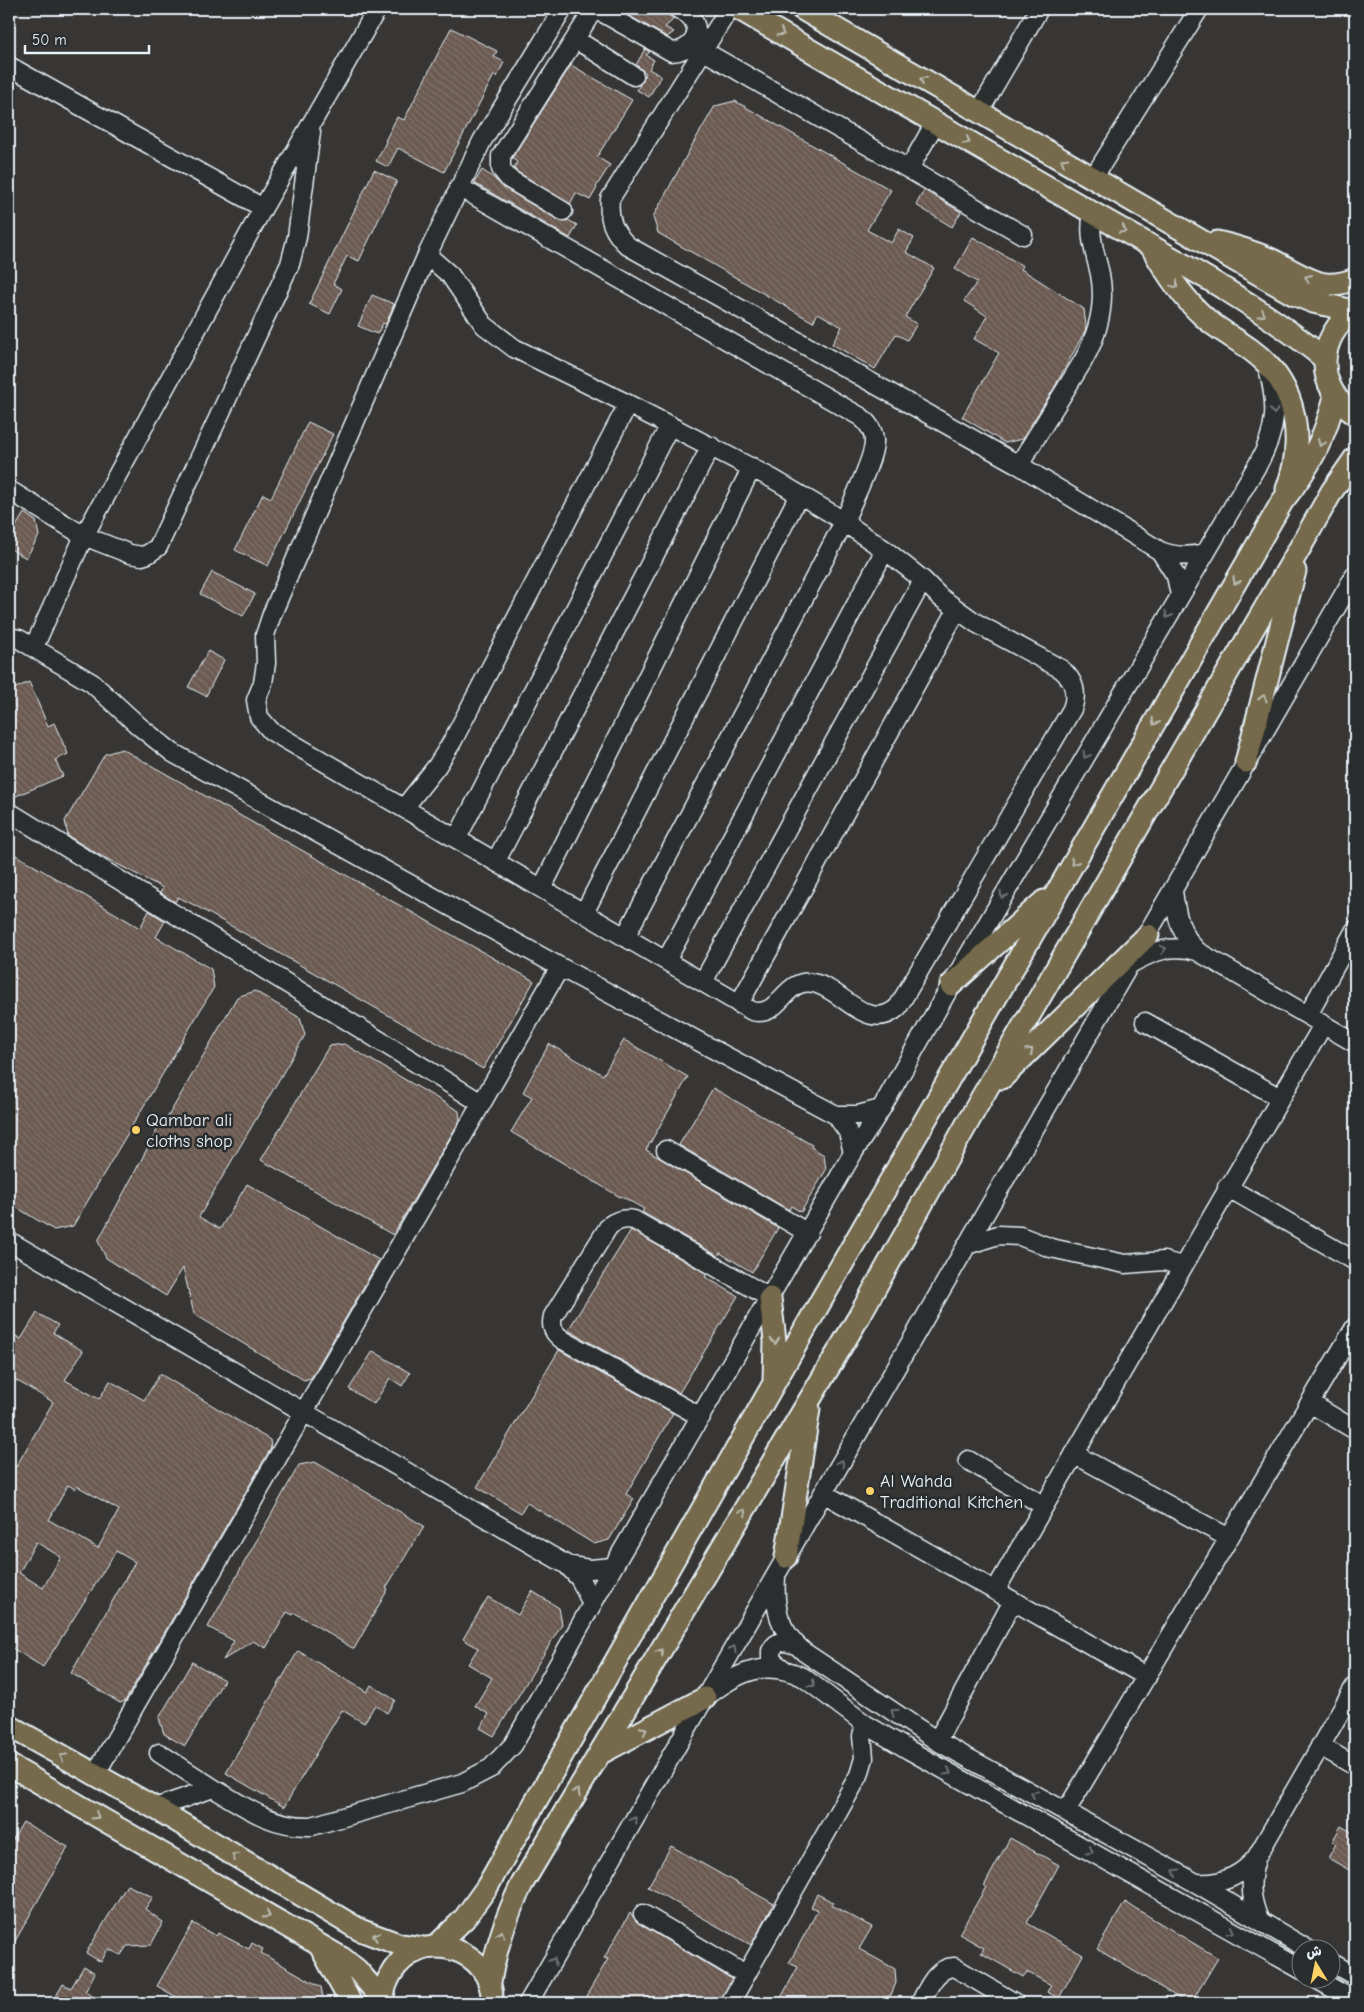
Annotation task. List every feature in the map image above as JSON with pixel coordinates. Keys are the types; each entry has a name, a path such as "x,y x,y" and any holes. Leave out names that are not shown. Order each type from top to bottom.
{"main road":[{"path":"738,9 934,123 1149,243 1282,326 1325,359"},
{"path":"807,10 1293,294 1313,302 1355,310"},
{"path":"1197,238 1243,249 1324,284 1337,284 1354,278"},
{"path":"1149,243 1176,286 1202,316 1267,363 1282,382 1293,406 1296,429 1291,479 1282,502"},
{"path":"1355,310 1334,331 1328,344 1325,359 1327,379 1335,396 1346,408 1355,414"},
{"path":"383,2001 386,1982 395,1967 407,1956 430,1947 464,1919 487,1887 1282,502 1314,458 1325,435 1335,396"},
{"path":"492,2003 490,1982 498,1942 512,1903 857,1320 982,1097 1332,490 1355,458"},
{"path":"1246,762 1301,546"},
{"path":"951,985 1059,888"},
{"path":"982,1097 1148,935"},
{"path":"770,1298 775,1341 774,1384"},
{"path":"781,1566 810,1399"},
{"path":"601,1753 705,1698"},
{"path":"9,1726 155,1808 360,1930 401,1945 459,1951 477,1963 490,1982"},
{"path":"9,1766 342,1958 357,1970 383,2001"},
{"path":"320,1946 350,2003"}],"street":[{"path":"34,647 84,536 263,208 377,9"},
{"path":"428,255 450,275 484,325 498,338 514,348 752,467 844,522 885,550 923,580 956,610 1066,674 1074,687 1072,709 898,1007 886,1016 871,1016 822,986 810,982 793,986 775,1005 764,1012 752,1011 271,731 259,717 256,700 263,684 266,662 265,635 272,614 428,255 459,187 482,141 563,9"},
{"path":"563,211 509,180 501,169 500,162 504,150 595,9 672,52 681,51 689,47 694,40 696,31 694,22 689,15 678,9"},
{"path":"729,9 610,199 611,226 618,237 628,246 1019,465 1160,551 1187,557 1205,553"},
{"path":"979,112 1039,9"},
{"path":"1093,178 1199,9"},
{"path":"576,39 634,76"},
{"path":"702,50 1024,235"},
{"path":"9,66 263,208"},
{"path":"9,490 84,536 136,556 148,554 158,547 290,264 297,237 312,123"},
{"path":"909,169 934,123"},
{"path":"459,187 861,417 870,427 873,434 873,448 844,522 625,937"},
{"path":"1019,465 1087,353 1098,328 1102,292 1100,274 1091,242 1090,224 1093,213"},
{"path":"158,1753 258,1814 287,1825 312,1826 477,1777 490,1768 513,1745 613,1567 881,1109 951,985 1268,445 1274,427 1275,411 1273,386 1267,363"},
{"path":"404,808 437,766 452,742 628,404"},
{"path":"457,838 670,425"},
{"path":"496,861 711,446"},
{"path":"542,888 752,467"},
{"path":"584,913 799,495"},
{"path":"666,961 885,550"},
{"path":"1160,551 1176,576 1180,595"},
{"path":"528,2003 1355,575"},
{"path":"703,982 923,580"},
{"path":"739,1004 956,610"},
{"path":"9,637 19,639 34,647 92,683 140,728 173,753 560,966 836,1114 858,1115 881,1109"},
{"path":"9,812 481,1103"},
{"path":"1173,891 1180,927 1184,936 1197,951"},
{"path":"1308,1015 1355,930"},
{"path":"1131,963 1154,952 1171,947 1197,951 1355,1043"},
{"path":"95,1775 560,966"},
{"path":"1145,1022 1280,1098"},
{"path":"995,1590 1323,1025"},
{"path":"836,1114 848,1132 854,1153"},
{"path":"666,1150 808,1233"},
{"path":"1227,1188 1355,1261"},
{"path":"701,1417 563,1340 554,1332 551,1322 552,1316 609,1226 614,1222 627,1219 634,1220 770,1298"},
{"path":"967,1245 992,1236 1020,1236 1051,1248 1125,1264 1164,1261 1182,1266"},
{"path":"9,1241 567,1565 580,1579 592,1604"},
{"path":"1066,1811 1355,1327"},
{"path":"1310,1403 1355,1430"},
{"path":"1074,1454 1229,1538"},
{"path":"968,1460 1044,1506"},
{"path":"823,1493 1147,1676"},
{"path":"567,1565 590,1569 613,1567"},
{"path":"781,1566 775,1597 779,1618 788,1636 796,1645 937,1741 1196,1883 1292,1940"},
{"path":"937,1741 1013,1601"},
{"path":"796,1645 782,1641 777,1643 771,1650 771,1660 783,1669 803,1678 865,1724 1292,1964"},
{"path":"705,1698 727,1681 748,1671 772,1668 783,1669"},
{"path":"1196,1883 1225,1881 1242,1872 1256,1858 1355,1686"},
{"path":"730,2003 859,1775 864,1758 862,1736 865,1724"},
{"path":"1320,1746 1355,1766"},
{"path":"155,1808 213,1788"},
{"path":"1256,1858 1251,1890 1252,1901 1260,1921"},
{"path":"642,1914 746,1975"},
{"path":"920,2003 941,1970 947,1967 954,1967 1015,2003"},
{"path":"1342,1969 1355,1976"},
{"path":"1327,1990 1334,2003"},
{"path":"1336,1990 1355,2001"}],"building":[{"path":"617,9 661,9 674,19 665,27 674,32 667,37"},
{"path":"451,28 497,51 494,57 504,62 497,77 494,75 444,172 398,148 388,167 376,161 397,117 404,120"},
{"path":"645,49 650,52 646,55 654,60 649,69 661,76 649,97 637,90 646,73 636,65"},
{"path":"571,65 632,100 597,157 610,165 590,200 576,193 570,204 516,171 514,168 517,162 512,158"},
{"path":"735,101 891,190 867,230 891,243 899,229 914,238 906,252 934,268 905,317 917,324 907,340 896,334 875,369 832,344 842,327 818,313 813,322 658,233 653,217 695,140 715,106"},
{"path":"374,170 397,181 359,261 347,256 333,284 342,289 330,314 309,304"},
{"path":"482,170 504,188 558,220 563,222 568,220 577,225 570,238 474,183"},
{"path":"924,190 961,212 952,227 916,205"},
{"path":"973,237 1023,266 1021,269 1084,309 1085,331 1053,390 1022,439 1005,443 962,417 999,353 974,339 987,316 964,301 977,282 955,269"},
{"path":"372,295 394,304 386,324 383,323 377,334 358,326"},
{"path":"308,422 333,434 268,566 235,550 263,494 271,498"},
{"path":"24,513 36,521 39,536 26,558 9,548 9,538"},
{"path":"212,572 255,594 243,616 200,594"},
{"path":"208,651 224,660 206,696 188,687"},
{"path":"29,682 48,726 54,723 68,754 55,760 63,776 9,799 9,691"},
{"path":"122,749 534,981 483,1069 196,906 178,897 175,902 160,893 163,888 68,836 65,821 105,754"},
{"path":"9,851 140,928 149,911 165,921 156,937 211,969 214,987 73,1226 54,1230 9,1203"},
{"path":"255,991 300,1018 305,1035 199,1217 220,1229 247,1184 379,1260 311,1378 304,1380 194,1314 183,1268 166,1296 106,1258 98,1241 163,1119 166,1120 237,997"},
{"path":"624,1040 688,1077 646,1150 778,1228 752,1272 720,1253 718,1256 642,1212 644,1209 620,1197 511,1132 532,1097 523,1092 549,1044 603,1075"},
{"path":"344,1044 459,1111 460,1120 393,1235 261,1160 329,1046"},
{"path":"713,1088 812,1145 811,1147 824,1155 826,1170 801,1212 791,1206 789,1210 679,1145"},
{"path":"631,1230 707,1274 705,1277 738,1296 679,1393 568,1330"},
{"path":"37,1313 58,1325 53,1333 83,1351 65,1380 99,1399 110,1381 144,1400 160,1374 270,1440 271,1448 125,1701 120,1703 71,1673 135,1562 116,1551 43,1667 9,1646 9,1463 16,1467 53,1402 9,1376 9,1332 21,1339","holes":["68,1485 75,1489 77,1486 119,1510 98,1548 49,1520","36,1542 61,1557 43,1588 19,1573"]},
{"path":"559,1350 673,1413 626,1494 634,1499 609,1540 594,1544 527,1503 521,1513 477,1487"},
{"path":"373,1351 410,1373 402,1386 390,1378 374,1404 349,1389"},
{"path":"315,1462 424,1526 386,1588 388,1589 354,1649 295,1613 293,1615 287,1612 266,1648 253,1641 223,1660 234,1641 208,1627 299,1465"},
{"path":"532,1591 559,1608 562,1624 494,1736 480,1728 489,1714 475,1706 492,1678 468,1664 478,1648 463,1639 488,1597 518,1615"},
{"path":"298,1651 367,1692 371,1685 395,1700 387,1713 375,1705 364,1723 342,1710 284,1807 226,1773"},
{"path":"192,1662 224,1680 185,1746 164,1734 159,1718"},
{"path":"23,1822 68,1847 9,1952 9,1846"},
{"path":"1341,1826 1355,1834 1355,1860 1349,1870 1328,1858 1336,1844 1332,1842"},
{"path":"1010,1838 1059,1865 1027,1923 1083,1955 1059,1998 1047,1992 1051,1985 1027,1972 1023,1977 981,1953 984,1948 959,1934 986,1887 984,1886"},
{"path":"671,1846 774,1904 751,1945 648,1887"},
{"path":"127,1885 153,1897 145,1909 163,1922 151,1945 127,1946 121,1955 108,1949 101,1962 86,1953"},
{"path":"817,1894 833,1902 831,1905 872,1927 859,1949 895,1969 896,1983 891,1995 874,2003 778,2003 798,1967 789,1963 818,1910 811,1907"},
{"path":"1125,1902 1218,1958 1191,2003 1187,2003 1097,1949"},
{"path":"630,1913 638,1923 732,1979 719,2003 582,2003 608,1959 604,1958"},
{"path":"193,1923 216,1936 218,1933 249,1949 252,1943 263,1949 261,1953 321,1987 324,2003 187,2003 157,1986"},
{"path":"84,1966 95,1973 85,1992 105,2003 52,2003 63,1984 71,1988"}],"place":[{"name":"Qambar ali cloths shop","path":"136,1130"},
{"name":"Al Wahda Traditional Kitchen","path":"870,1491"}]}
